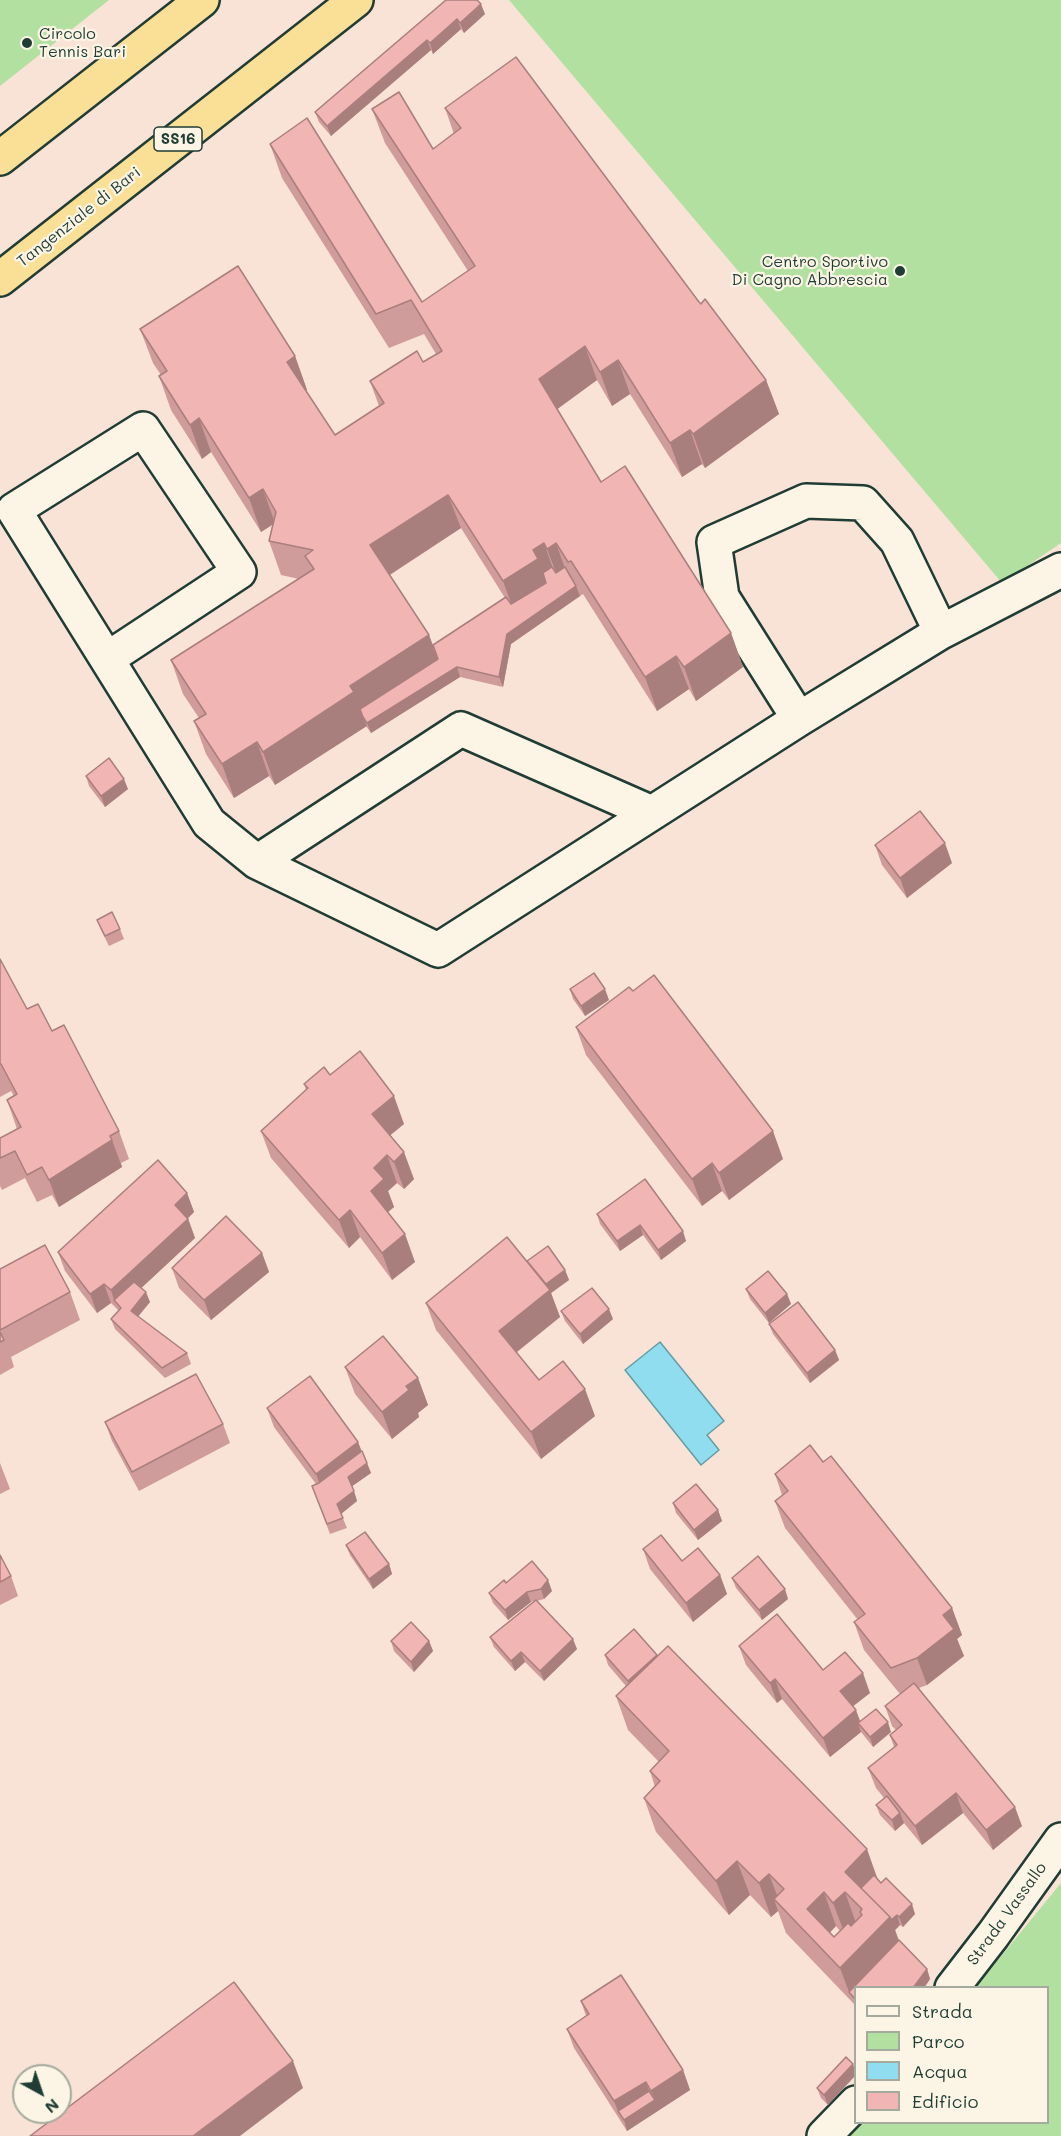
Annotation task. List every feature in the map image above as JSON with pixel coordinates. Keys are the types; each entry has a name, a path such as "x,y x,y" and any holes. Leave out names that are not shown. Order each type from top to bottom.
{"highway":[{"path":"0,158 202,0"},
{"name":"Tangenziale di Bari","path":"0,279 356,0"}],"street":[{"path":"107,659 239,572 143,429 14,510 209,823 257,862 438,950 799,719 941,632 1061,570"},
{"path":"799,719 722,597 714,542 806,501 863,503 897,541 941,632"},
{"path":"257,862 461,729 652,813"},
{"name":"Strada Vassallo","path":"954,1986 1061,1840"},
{"path":"824,2136 854,2104"}],"green space":[{"name":"Circolo Tennis Bari","path":"0,0 109,0 0,86"},
{"name":"Centro Sportivo Di Cagno Abbrescia","path":"509,0 1061,0 1061,543 1002,583"},
{"path":"1061,1883 1061,2136 842,2136 854,2124 1049,2124 1049,1986 977,1986"}],"water":[{"path":"660,1342 724,1421 707,1435 719,1450 701,1465 625,1370"}],"building":[{"path":"446,0 477,0 481,4 460,23 457,19 430,43 427,40 327,126 315,112"},
{"path":"516,57 699,302 701,304 705,299 766,380 693,434 690,430 670,443 618,360 600,372 585,346 539,379 601,482 625,466 731,633 684,667 676,656 645,677 571,561 568,562 556,543 547,549 544,543 533,550 538,559 503,581 448,495 370,545 429,635 350,686 354,692 263,752 257,742 222,764 194,721 206,714 171,660 314,569 305,556 313,550 269,541 276,512 263,489 249,498 199,418 190,425 159,376 167,371 140,329 238,266 295,356 287,362 335,435 384,403 370,381 417,351 423,362 442,351 411,300 376,314 270,144 307,118 422,302 475,266 372,109 399,92 433,149 461,128 445,108"},
{"path":"552,567 556,573 565,567 576,586 507,634 499,677 457,667 367,723 360,709 438,659 433,645 506,597 511,604 546,583 543,573"},
{"path":"109,758 124,779 101,796 86,776"},
{"path":"920,811 945,843 900,878 875,845"},
{"path":"112,912 120,929 105,936 97,920"},
{"path":"0,959 27,1009 38,1004 52,1031 64,1025 119,1131 110,1136 112,1140 49,1180 42,1167 27,1175 15,1151 0,1158 0,1138 21,1127 7,1100 17,1094 0,1064"},
{"path":"594,973 605,989 581,1006 570,989"},
{"path":"654,975 773,1131 719,1173 712,1163 692,1179 576,1027 629,987 633,991"},
{"path":"360,1051 394,1096 372,1114 404,1152 394,1162 387,1155 374,1168 384,1179 371,1191 405,1234 382,1253 350,1210 339,1220 261,1131 308,1088 304,1084 324,1067 330,1075"},
{"path":"158,1160 187,1193 175,1205 188,1219 111,1290 104,1284 90,1294 58,1252"},
{"path":"645,1179 683,1231 658,1250 640,1225 617,1241 597,1214"},
{"path":"226,1216 262,1253 204,1300 172,1268"},
{"path":"507,1237 550,1290 499,1331 539,1380 563,1361 585,1389 531,1432 426,1303"},
{"path":"45,1245 70,1292 0,1330 0,1269"},
{"path":"548,1246 565,1270 546,1284 527,1261"},
{"path":"768,1271 787,1294 765,1313 746,1289"},
{"path":"134,1282 146,1292 131,1311 187,1353 162,1368 111,1319 121,1308 114,1300"},
{"path":"592,1288 609,1309 580,1334 561,1311"},
{"path":"798,1302 835,1350 807,1373 769,1324"},
{"path":"383,1336 418,1378 406,1386 409,1390 382,1412 345,1367"},
{"path":"196,1374 223,1424 132,1472 105,1422"},
{"path":"310,1376 358,1442 316,1474 267,1408"},
{"path":"810,1445 823,1462 831,1456 952,1608 943,1615 954,1629 917,1658 891,1668 854,1622 865,1614 775,1501 788,1491 775,1474"},
{"path":"362,1451 367,1463 348,1477 354,1491 337,1504 343,1518 327,1524 312,1486"},
{"path":"696,1484 718,1510 694,1530 673,1503"},
{"path":"365,1532 389,1564 369,1579 346,1545"},
{"path":"661,1535 682,1561 698,1548 720,1575 686,1603 643,1549"},
{"path":"0,1555 11,1576 0,1582"},
{"path":"758,1556 785,1589 759,1610 732,1578"},
{"path":"532,1561 548,1580 541,1589 527,1592 505,1610 489,1593 504,1580 506,1583"},
{"path":"536,1600 573,1639 540,1671 521,1652 511,1661 490,1637"},
{"path":"777,1614 823,1670 845,1652 863,1673 840,1691 856,1710 823,1738 775,1679 770,1683 739,1646"},
{"path":"411,1622 429,1641 411,1662 391,1641"},
{"path":"634,1629 657,1655 628,1681 605,1655"},
{"path":"668,1646 867,1849 845,1872 890,1917 840,1968 774,1899 784,1889 769,1874 759,1883 737,1861 716,1881 644,1798 660,1781 650,1771 669,1751 616,1696","holes":["824,1892 833,1903 845,1892 862,1909 860,1912 862,1915 851,1926 848,1923 834,1937 807,1909"]},
{"path":"914,1683 1015,1807 986,1830 956,1793 915,1826 868,1768 897,1745 890,1735 902,1725 885,1706"},
{"path":"876,1709 888,1722 870,1737 858,1723"},
{"path":"887,1796 900,1813 892,1820 876,1805"},
{"path":"874,1875 881,1883 886,1878 912,1904 899,1917 897,1915 891,1920 861,1888"},
{"path":"899,1940 927,1969 914,1986 855,1986"},
{"path":"621,1975 683,2070 651,2091 646,2082 614,2101 567,2029 589,2014 581,2001"},
{"path":"234,1982 293,2061 193,2136 30,2136 46,2124 72,2124 72,2104"},
{"path":"854,1987 854,1998 849,1992"},
{"path":"846,2057 853,2064 824,2095 817,2088"},
{"path":"649,2091 655,2100 624,2120 618,2111"}],"place":[{"name":"Circolo Tennis Bari","path":"27,43"},
{"name":"Centro Sportivo Di Cagno Abbrescia","path":"900,271"}]}
